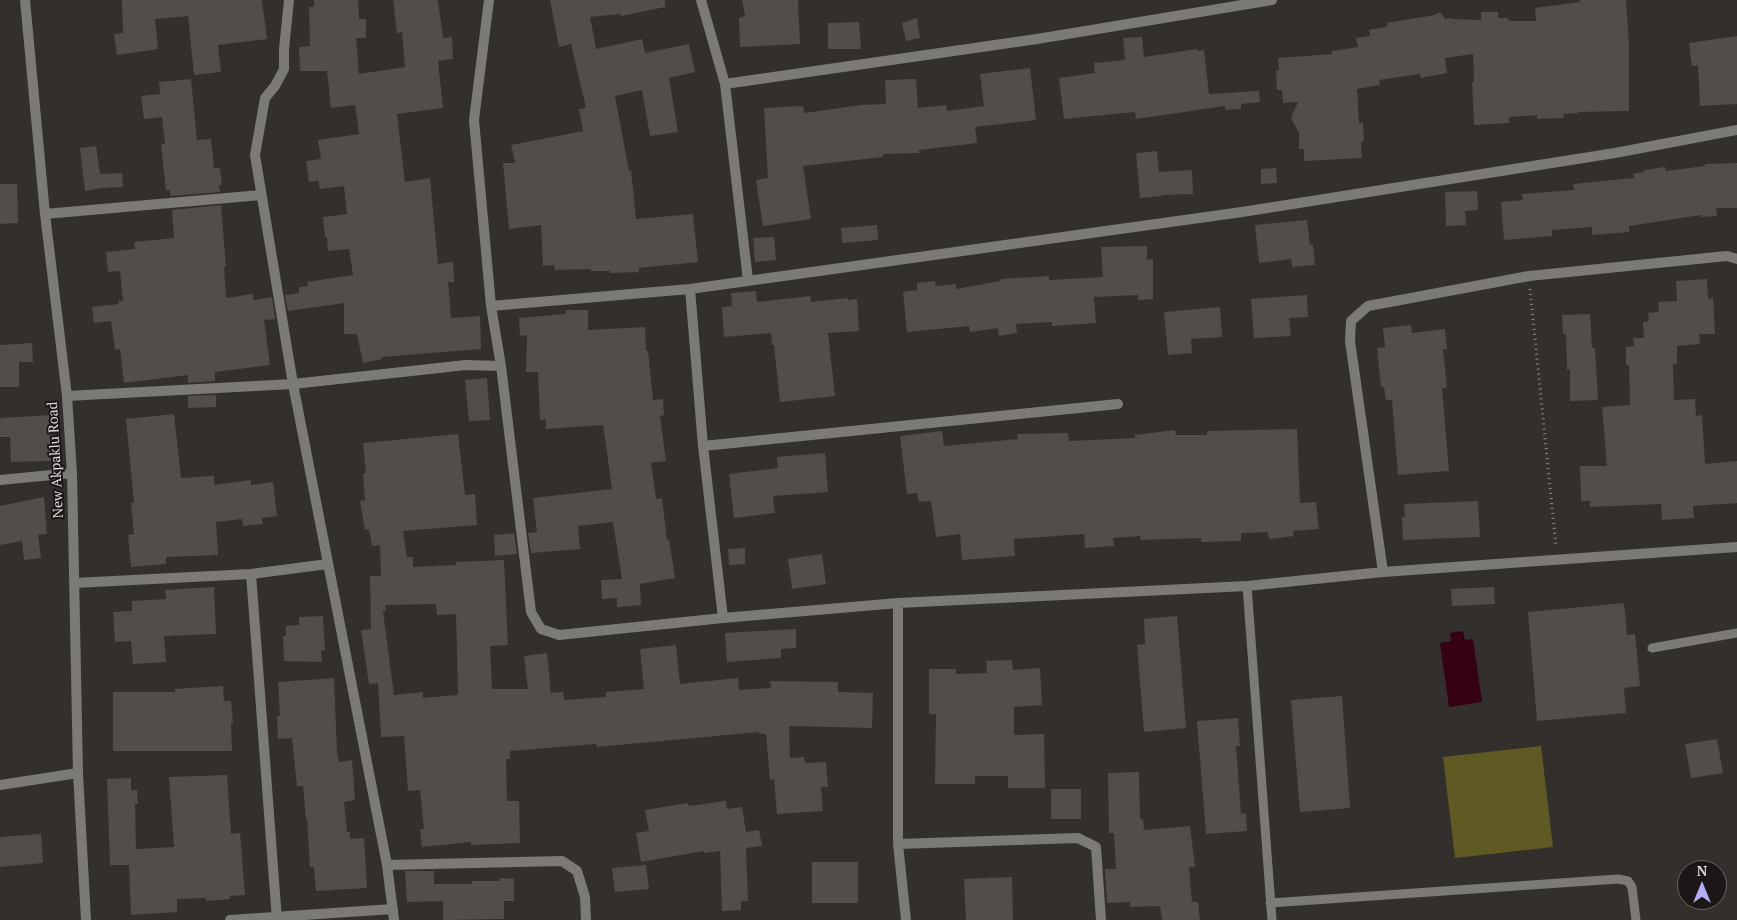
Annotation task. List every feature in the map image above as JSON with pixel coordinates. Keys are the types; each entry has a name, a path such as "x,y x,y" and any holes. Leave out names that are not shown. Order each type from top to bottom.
{"street":[{"name":"New Akpaklu Road","path":"25,0 45,214 67,396 72,473 78,772 86,920"},
{"path":"288,0 284,69 275,86 265,98 255,155 293,384 387,865 394,920"},
{"path":"489,0 474,120 491,306 501,366 531,612 541,630 559,635 723,618 898,603 1247,586 1383,572 1737,547"},
{"path":"701,0 725,84 748,280"},
{"path":"725,84 1037,39 1272,0"},
{"path":"491,306 690,289 1242,212 1615,153 1737,130"},
{"path":"45,214 261,195"},
{"path":"1383,572 1350,341 1351,321 1368,306 1529,276 1728,256 1737,259"},
{"path":"690,289 703,446 723,618"},
{"path":"67,396 293,384 466,365 501,366"},
{"path":"703,446 1118,404"},
{"path":"0,480 72,473"},
{"path":"74,583 251,574 328,564"},
{"path":"251,574 277,918"},
{"path":"898,603 898,844 906,920"},
{"path":"0,784 78,772"},
{"path":"898,844 1078,838 1096,847 1102,920"},
{"path":"387,865 562,861 577,871 585,897 586,920"},
{"path":"230,920 393,909"}],"lane":[{"path":"1247,586 1272,920"},
{"path":"1652,648 1737,634"},
{"path":"1270,903 1618,879 1628,881 1632,887 1636,920"}],"path":[{"path":"1529,276 1558,559"}],"shaded area":[{"path":"1463,631 1465,640 1473,639 1482,702 1449,707 1440,643 1451,641 1450,633"},
{"path":"1541,746 1553,847 1455,858 1443,757"}],"building":[{"path":"122,0 262,0 267,39 218,45 221,72 194,75 188,16 155,19 158,49 117,55 114,34 123,33"},
{"path":"314,0 358,0 359,19 366,19 366,38 356,38 359,74 405,67 402,32 397,33 393,0 438,0 443,38 452,37 453,59 438,61 443,108 397,114 405,182 430,178 438,264 453,262 454,282 448,282 451,318 480,316 481,349 382,357 382,359 363,363 357,334 344,334 344,303 288,311 285,295 299,293 299,287 308,286 307,282 353,275 349,249 328,251 327,237 325,237 323,217 347,214 344,186 320,189 318,181 309,182 306,161 321,159 318,140 359,134 355,105 331,108 327,71 300,71 299,47 310,46 309,7 314,7"},
{"path":"550,0 665,0 665,7 621,16 620,14 590,17 596,49 642,39 645,53 689,44 695,72 669,78 678,132 650,136 642,90 615,96 629,171 631,170 636,219 693,214 698,262 639,268 639,272 610,273 610,271 591,271 591,269 555,270 554,265 543,266 541,225 509,229 503,163 515,163 511,145 583,131 579,109 586,108 571,44 559,47"},
{"path":"742,0 798,0 800,44 740,47 739,18 745,16"},
{"path":"1580,0 1626,0 1629,44 1629,111 1578,112 1563,114 1564,118 1537,119 1537,115 1509,117 1509,123 1474,125 1473,54 1445,58 1447,73 1421,78 1420,74 1379,80 1380,85 1357,89 1359,123 1363,123 1364,141 1361,142 1362,158 1304,161 1304,149 1299,149 1299,133 1291,118 1298,102 1283,103 1282,90 1277,90 1276,71 1279,70 1278,58 1332,54 1332,51 1358,47 1356,38 1370,36 1369,30 1387,27 1387,23 1435,15 1440,12 1445,19 1481,20 1481,12 1498,12 1498,18 1508,18 1509,21 1536,21 1535,8 1580,2"},
{"path":"917,18 920,38 906,41 902,23"},
{"path":"859,22 861,49 828,49 828,23"},
{"path":"1737,36 1737,104 1700,106 1698,65 1692,66 1689,43"},
{"path":"1142,37 1144,57 1197,49 1197,51 1204,50 1209,94 1259,91 1260,102 1241,104 1241,109 1225,110 1225,106 1136,119 1135,112 1064,119 1059,78 1095,73 1094,63 1125,60 1123,38"},
{"path":"1030,68 1036,120 975,127 977,143 919,150 919,153 883,154 883,157 803,166 811,219 763,226 756,180 768,178 764,108 803,106 804,113 861,105 886,104 885,80 916,79 918,108 946,105 947,111 984,106 980,74"},
{"path":"191,79 197,140 211,139 214,168 220,168 222,185 219,185 220,192 170,196 170,190 166,191 161,144 165,144 162,117 144,119 141,96 160,94 159,82"},
{"path":"96,146 100,174 122,173 123,187 85,191 80,148"},
{"path":"1157,151 1159,172 1192,170 1193,194 1140,198 1136,153"},
{"path":"1737,163 1737,208 1716,208 1717,216 1701,217 1701,215 1629,226 1629,232 1592,235 1592,227 1552,230 1552,236 1504,240 1501,202 1523,200 1522,194 1574,190 1573,184 1634,178 1633,174 1644,172 1644,170 1665,167 1666,171 1705,166 1705,164"},
{"path":"1276,168 1277,183 1261,184 1261,169"},
{"path":"0,184 17,184 18,223 0,224"},
{"path":"1477,191 1478,210 1465,211 1466,225 1446,226 1445,192"},
{"path":"221,205 226,267 224,267 226,298 253,294 253,300 272,297 275,319 264,320 270,365 215,372 215,381 188,383 188,375 124,383 120,349 115,350 111,321 94,323 92,307 119,304 118,301 123,301 120,271 108,272 106,252 135,249 134,242 174,238 172,210"},
{"path":"1307,220 1310,245 1313,245 1315,265 1292,267 1291,259 1259,263 1255,225"},
{"path":"877,225 878,240 842,243 841,228"},
{"path":"774,237 776,260 755,262 753,238"},
{"path":"1147,246 1147,260 1153,259 1153,299 1138,300 1138,295 1094,297 1096,323 1052,326 1052,322 1016,324 1017,333 999,336 998,328 970,332 969,326 907,332 903,292 917,290 917,283 935,281 936,286 956,284 956,289 1001,281 1001,279 1049,276 1049,280 1103,277 1101,247"},
{"path":"1707,279 1708,299 1713,298 1715,334 1699,334 1700,344 1677,346 1677,364 1673,364 1674,400 1695,399 1696,416 1702,415 1705,464 1737,461 1737,503 1693,506 1694,518 1662,520 1661,504 1590,507 1590,501 1581,501 1580,466 1607,466 1602,407 1630,405 1629,365 1626,365 1626,347 1634,346 1633,338 1644,338 1643,322 1649,321 1648,313 1659,312 1658,302 1677,301 1676,281"},
{"path":"756,291 757,302 810,296 811,302 848,298 848,300 857,299 859,331 828,333 835,396 780,402 771,333 724,337 722,307 732,306 731,293"},
{"path":"1307,295 1308,317 1289,318 1291,336 1254,338 1251,299"},
{"path":"1220,307 1222,337 1191,339 1192,353 1168,355 1164,312"},
{"path":"566,310 588,310 588,330 645,327 646,351 648,351 653,400 663,399 664,415 660,416 666,461 651,463 656,499 662,498 667,540 669,539 675,578 640,584 641,605 617,607 617,598 602,599 601,580 622,579 613,522 578,526 580,549 531,553 528,533 537,532 533,498 612,489 603,425 546,429 546,419 540,420 538,372 526,372 527,335 520,336 519,318 566,314"},
{"path":"1590,314 1592,348 1595,348 1598,400 1570,401 1570,369 1567,370 1566,334 1563,334 1562,315"},
{"path":"1411,325 1412,333 1445,329 1447,349 1443,349 1447,388 1442,388 1449,471 1398,475 1392,400 1386,400 1384,387 1381,387 1377,348 1385,347 1383,328"},
{"path":"32,343 33,362 19,362 19,387 0,387 0,345"},
{"path":"487,378 490,420 469,421 465,380"},
{"path":"216,395 216,407 188,408 188,396"},
{"path":"174,414 181,478 214,476 214,485 251,480 251,485 273,482 277,516 262,518 263,524 243,526 242,519 216,522 218,555 166,557 166,564 131,567 128,535 134,534 131,503 134,503 126,419"},
{"path":"51,415 52,461 11,462 10,437 0,437 1,418"},
{"path":"1297,429 1300,503 1316,502 1319,529 1293,531 1294,536 1269,539 1268,532 1241,533 1241,541 1201,542 1201,538 1141,540 1140,536 1113,538 1114,546 1085,548 1084,534 1014,539 1015,556 962,560 960,534 936,537 931,501 919,502 917,493 907,494 900,436 942,431 944,446 1018,439 1017,434 1068,433 1069,441 1135,438 1135,435 1175,430 1176,435 1207,435 1207,431"},
{"path":"458,434 465,495 475,494 477,525 403,531 407,557 413,557 413,567 456,565 456,562 504,560 508,645 490,646 492,689 528,689 524,656 547,653 551,693 563,692 564,700 606,697 606,692 644,689 640,649 676,645 680,684 738,678 739,690 771,688 770,681 838,682 838,692 873,693 872,728 789,726 790,758 804,757 805,763 826,762 828,787 821,787 823,811 777,814 774,779 770,780 766,734 759,734 759,732 597,747 596,744 510,751 510,759 506,759 507,801 519,801 520,843 471,845 471,842 422,847 420,829 424,829 420,790 408,791 404,736 381,737 378,683 369,684 361,630 371,629 370,576 381,576 380,545 372,546 369,529 365,530 360,501 365,500 363,474 366,473 363,443","holes":["436,604 437,615 456,614 457,695 423,698 423,692 394,695 383,611 386,611 385,605"]},
{"path":"825,453 828,492 773,496 775,513 734,518 729,474 778,468 777,457"},
{"path":"44,497 47,534 38,535 41,558 24,560 22,541 0,545 0,506"},
{"path":"1478,501 1480,537 1403,540 1402,517 1405,517 1404,504"},
{"path":"514,533 517,554 495,556 494,535"},
{"path":"745,548 745,564 729,565 728,549"},
{"path":"822,554 826,584 792,589 788,559"},
{"path":"214,587 216,634 164,636 166,662 133,664 131,641 115,642 113,612 132,611 132,601 166,599 165,590"},
{"path":"1494,587 1495,604 1452,606 1451,589"},
{"path":"1624,603 1627,635 1635,634 1640,686 1624,688 1626,713 1537,721 1528,612"},
{"path":"323,616 325,650 321,651 322,662 284,661 283,636 286,636 286,626 299,625 299,617"},
{"path":"1177,616 1186,728 1144,732 1137,645 1145,644 1144,619"},
{"path":"796,629 796,648 781,649 781,658 727,662 725,633"},
{"path":"1012,660 1013,670 1040,668 1042,705 1014,707 1014,735 1044,734 1045,788 1008,788 1008,776 975,776 975,784 935,784 936,714 929,714 929,669 956,669 956,674 987,673 986,661"},
{"path":"334,678 337,753 339,762 352,760 355,800 344,802 347,832 350,832 350,839 364,838 367,888 316,891 314,867 310,867 303,786 297,786 292,738 278,739 277,716 280,716 278,682"},
{"path":"223,686 224,701 231,701 233,723 231,723 232,751 113,751 113,692 175,692 175,689"},
{"path":"1342,696 1350,808 1300,812 1291,700"},
{"path":"1238,718 1240,746 1236,746 1241,814 1246,813 1247,831 1206,834 1197,721"},
{"path":"1717,739 1723,773 1691,778 1685,744"},
{"path":"1139,772 1140,819 1143,819 1144,830 1190,826 1195,867 1189,867 1192,902 1198,902 1200,920 1162,920 1160,906 1130,907 1130,902 1107,903 1105,869 1116,869 1114,833 1109,833 1108,773"},
{"path":"227,775 231,834 240,833 245,895 230,896 230,899 206,901 206,898 177,899 177,912 131,915 129,865 110,865 107,779 131,778 131,790 137,790 138,804 135,804 136,849 174,847 169,777"},
{"path":"1051,789 1081,789 1081,819 1051,819"},
{"path":"726,801 727,809 742,807 746,832 759,830 762,846 746,848 748,901 741,901 741,910 722,911 720,851 704,853 704,851 641,862 636,833 649,831 645,810 688,803 689,806"},
{"path":"41,834 43,863 0,867 0,837"},
{"path":"812,862 858,862 858,903 812,903"},
{"path":"646,865 649,889 615,892 612,868"},
{"path":"405,871 434,871 434,884 472,884 472,881 500,881 500,878 514,879 514,901 504,901 504,919 443,920 443,901 407,902"},
{"path":"1012,877 1013,920 966,920 964,879"}]}
